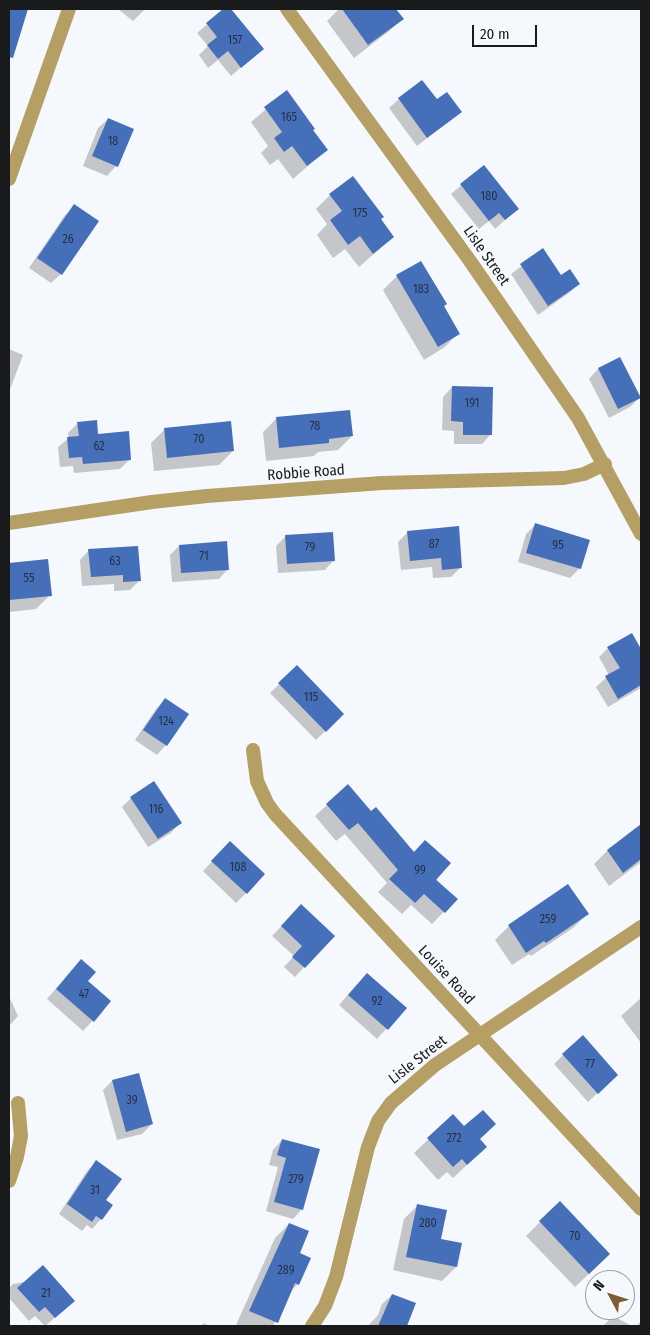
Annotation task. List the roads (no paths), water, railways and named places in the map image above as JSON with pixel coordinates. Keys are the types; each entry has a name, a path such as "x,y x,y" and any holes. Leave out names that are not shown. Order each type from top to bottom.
{"street":[{"path":"9,179 69,9"},
{"name":"Lisle Street","path":"287,9 486,284 578,418 605,464 641,534"},
{"name":"Robbie Road","path":"9,523 207,496 382,483 564,478 584,474 605,464"},
{"name":"Louise Road","path":"253,750 257,781 275,814 641,1209"},
{"name":"Lisle Street","path":"312,1326 325,1306 336,1277 363,1163 378,1121 391,1103 410,1084 479,1035 641,928"},
{"path":"9,1181 21,1136 18,1103"}]}
